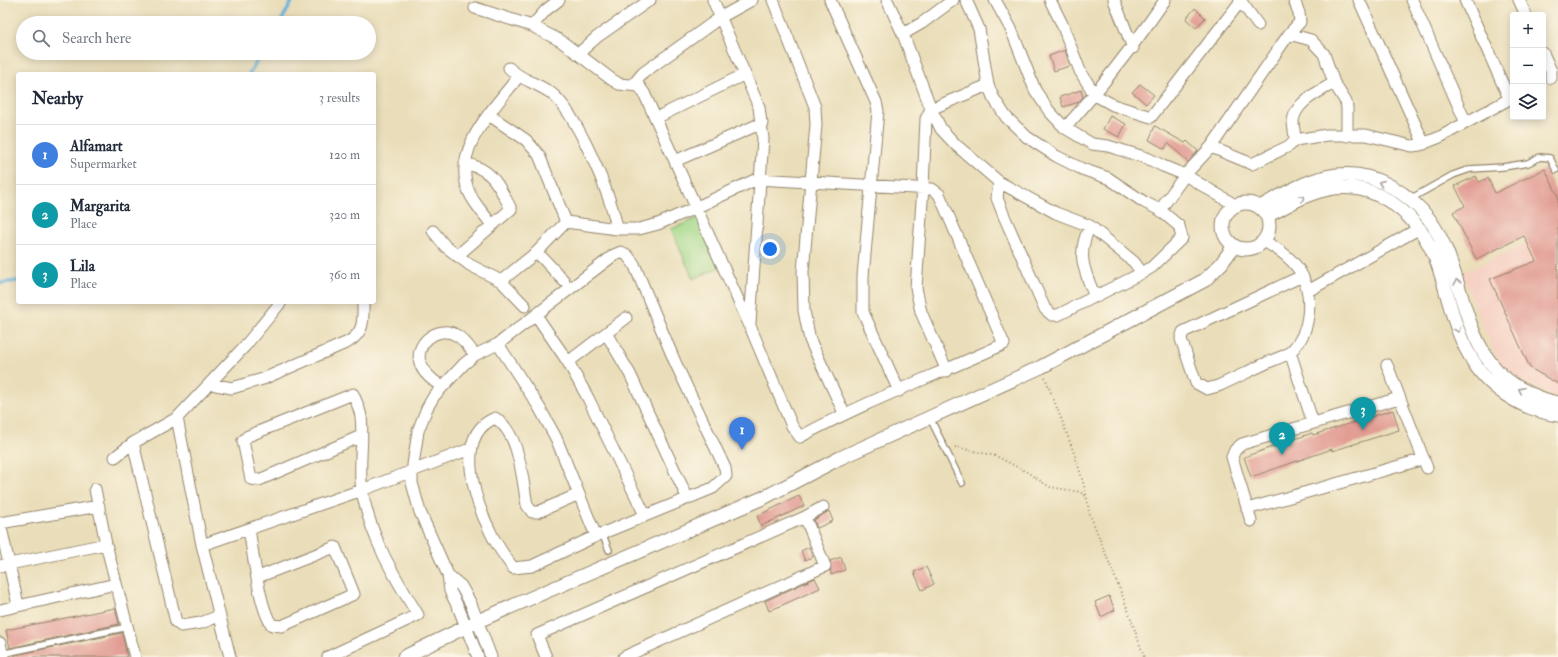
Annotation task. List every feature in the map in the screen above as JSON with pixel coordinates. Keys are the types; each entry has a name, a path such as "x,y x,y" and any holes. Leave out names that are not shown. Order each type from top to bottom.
{"street":[{"path":"532,26 546,10 558,0"},
{"path":"578,54 597,38 650,0"},
{"path":"713,0 759,107 762,123 761,179 751,296 750,326"},
{"path":"633,85 642,73 721,17 752,0"},
{"path":"773,0 815,106 816,126 803,271 804,311 810,340 844,413"},
{"path":"830,0 876,102 878,111 863,276 863,312 899,391"},
{"path":"887,0 931,109 941,129 956,145 999,182 1056,213 1090,226 1134,262 1142,274"},
{"path":"902,34 922,23 953,0"},
{"path":"966,0 979,29 988,85 993,97 1006,117 1033,141 1070,164 1108,178 1144,202 1160,210 1180,226 1182,238 1152,267 1142,274 1058,315 1052,315 1045,309 1004,216 997,198 999,182"},
{"path":"995,0 1011,29 1034,90 1049,111 1065,128 1092,144 1108,146 1148,158 1185,175 1235,205"},
{"path":"1050,0 1062,24 1080,71 1095,95 1113,105 1150,117 1240,1 1258,26"},
{"path":"1114,0 1133,48"},
{"path":"1065,128 1095,95 1133,48 1165,0"},
{"path":"1160,210 1185,175 1211,148 1288,34 1300,22 1299,13 1294,0"},
{"path":"1359,0 1424,144"},
{"path":"1412,0 1466,123"},
{"path":"1465,0 1510,95"},
{"path":"1519,0 1525,12"},
{"path":"475,8 532,26 561,40 619,84 639,86 656,118 695,208 750,326 792,426 800,437 844,413 947,371 1004,344 939,194 932,189 923,187 761,179 754,180 695,208 652,225 639,228 617,228 566,222"},
{"path":"1288,34 1311,40 1324,54 1334,83 1347,108 1347,136"},
{"path":"1546,60 1551,71 1551,78"},
{"path":"509,68 518,77 552,93 572,116 580,130 612,206 617,228"},
{"path":"656,118 745,74"},
{"path":"492,225 470,194 466,183 465,156 473,137 518,77"},
{"path":"1296,140 1293,121 1295,114 1301,105 1312,96 1334,83"},
{"path":"947,371 918,302 916,288 926,119 931,109 988,85"},
{"path":"1211,148 1252,164 1290,146 1296,140 1327,135 1346,134 1347,136 1366,136 1412,146 1424,144 1466,123 1510,98"},
{"path":"490,115 526,140 539,155 566,222"},
{"path":"675,161 762,123"},
{"path":"457,256 511,209 494,178 480,166 465,163"},
{"path":"1264,212 1300,184 1326,176 1367,177 1387,184 1409,199 1429,219 1439,235 1455,272 1466,314 1481,351 1502,376 1516,388 1537,397 1558,403"},
{"path":"1264,212 1328,189 1364,190 1396,204 1420,228 1429,243 1436,260 1461,338 1477,367 1495,386 1510,398 1534,409 1558,415"},
{"path":"1248,203 1264,212 1269,229 1264,241 1253,248 1247,249 1234,246 1226,238 1222,226 1225,215 1235,205 1248,203"},
{"path":"501,281 537,252 566,222"},
{"path":"1090,226 1082,248 1081,262 1095,297"},
{"path":"1308,291 1420,228"},
{"path":"433,231 445,246 457,256 470,265 501,281 525,306"},
{"path":"1264,241 1285,253 1302,276 1308,291 1309,313 1303,334 1290,352 1218,386 1207,389 1196,383 1181,339 1183,332 1302,276"},
{"path":"404,657 472,624 765,497 840,458 1041,367 1204,280 1221,264 1234,246"},
{"path":"537,252 564,281"},
{"path":"478,657 472,624 461,586 448,575 420,512 412,483 412,472 418,431 427,408 442,387 475,355 498,344 614,255 621,252 627,255 634,264 674,362 725,468 726,476 719,484 599,535 532,566 513,568 498,547 478,504 470,448 480,428 486,421 495,418 502,422 512,437 528,505 532,512 538,512 579,494"},
{"path":"115,457 133,443 177,418 211,384 279,304"},
{"path":"211,384 232,388 263,379 358,337 362,327 363,304"},
{"path":"536,315 568,362 645,515"},
{"path":"568,362 626,318"},
{"path":"442,387 426,374 418,359 419,348 426,340 440,333 450,332 460,337 475,355"},
{"path":"606,333 630,374 687,497"},
{"path":"498,344 547,421 599,535"},
{"path":"1290,352 1313,423"},
{"path":"1247,509 1426,464 1387,365"},
{"path":"328,657 418,615 388,566 378,545 362,490 361,416 353,394 248,436 243,441 251,479 259,480 361,436"},
{"path":"1251,522 1232,457 1235,450 1242,444 1399,398"},
{"path":"177,418 202,545 230,657"},
{"path":"133,443 176,622 181,626 191,626 219,616"},
{"path":"202,545 412,472 470,448"},
{"path":"95,489 106,544 135,657"},
{"path":"18,605 5,565 0,523 99,506"},
{"path":"546,657 538,635 805,517 823,507"},
{"path":"625,657 825,566 805,517"},
{"path":"249,529 258,577 265,612 272,625 282,626 354,594 335,547 258,577"},
{"path":"5,565 106,544"},
{"path":"0,610 116,584"},
{"path":"472,624 491,657"}],"lane":[{"path":"1409,199 1453,175 1470,169 1522,164 1540,158 1550,158 1556,170"},
{"path":"930,418 962,483"},
{"path":"599,535 609,550"},
{"path":"1,652 128,627"}],"path":[{"path":"1041,367 1068,438 1088,498 1090,512 1144,657"},
{"path":"943,445 996,456 1024,470 1050,487 1060,487 1080,492 1088,498"}],"shaded area":[{"path":"1558,229 1558,398 1556,398 1514,379 1497,361 1462,273"}],"green space":[{"path":"698,218 720,267 693,279 671,229"}],"building":[{"path":"1195,8 1205,18 1196,28 1186,19"},
{"path":"1065,50 1070,66 1054,71 1049,56"},
{"path":"1140,84 1154,95 1146,104 1132,92"},
{"path":"1081,90 1083,97 1079,102 1063,107 1060,97"},
{"path":"1110,116 1126,124 1119,137 1103,129"},
{"path":"1155,126 1185,143 1187,141 1198,151 1188,162 1168,143 1165,149 1149,140"},
{"path":"1545,169 1558,196 1558,384 1530,368 1490,279 1536,261 1524,236 1476,259 1453,212 1465,206 1455,186 1476,176 1479,182 1488,178 1495,193"},
{"path":"1393,410 1399,430 1332,451 1332,449 1251,477 1244,457 1312,433 1313,435"},
{"path":"799,496 804,506 761,526 757,516"},
{"path":"829,511 833,521 817,528 814,520"},
{"path":"809,547 813,557 805,560 801,551"},
{"path":"841,557 845,570 831,575 830,561"},
{"path":"926,567 934,584 922,590 914,572"},
{"path":"815,578 820,588 769,611 765,601"},
{"path":"1109,596 1115,610 1101,617 1095,602"},
{"path":"115,608 119,624 10,648 6,630"},
{"path":"122,633 127,657 15,657 15,655"}],"waterway":[{"path":"284,16 293,0"},
{"path":"250,72 258,60"},
{"path":"0,283 16,281"}],"place":[{"name":"Lila","path":"1363,430"},
{"name":"Alfamart","path":"742,450"},
{"name":"Margarita","path":"1282,455"}]}
